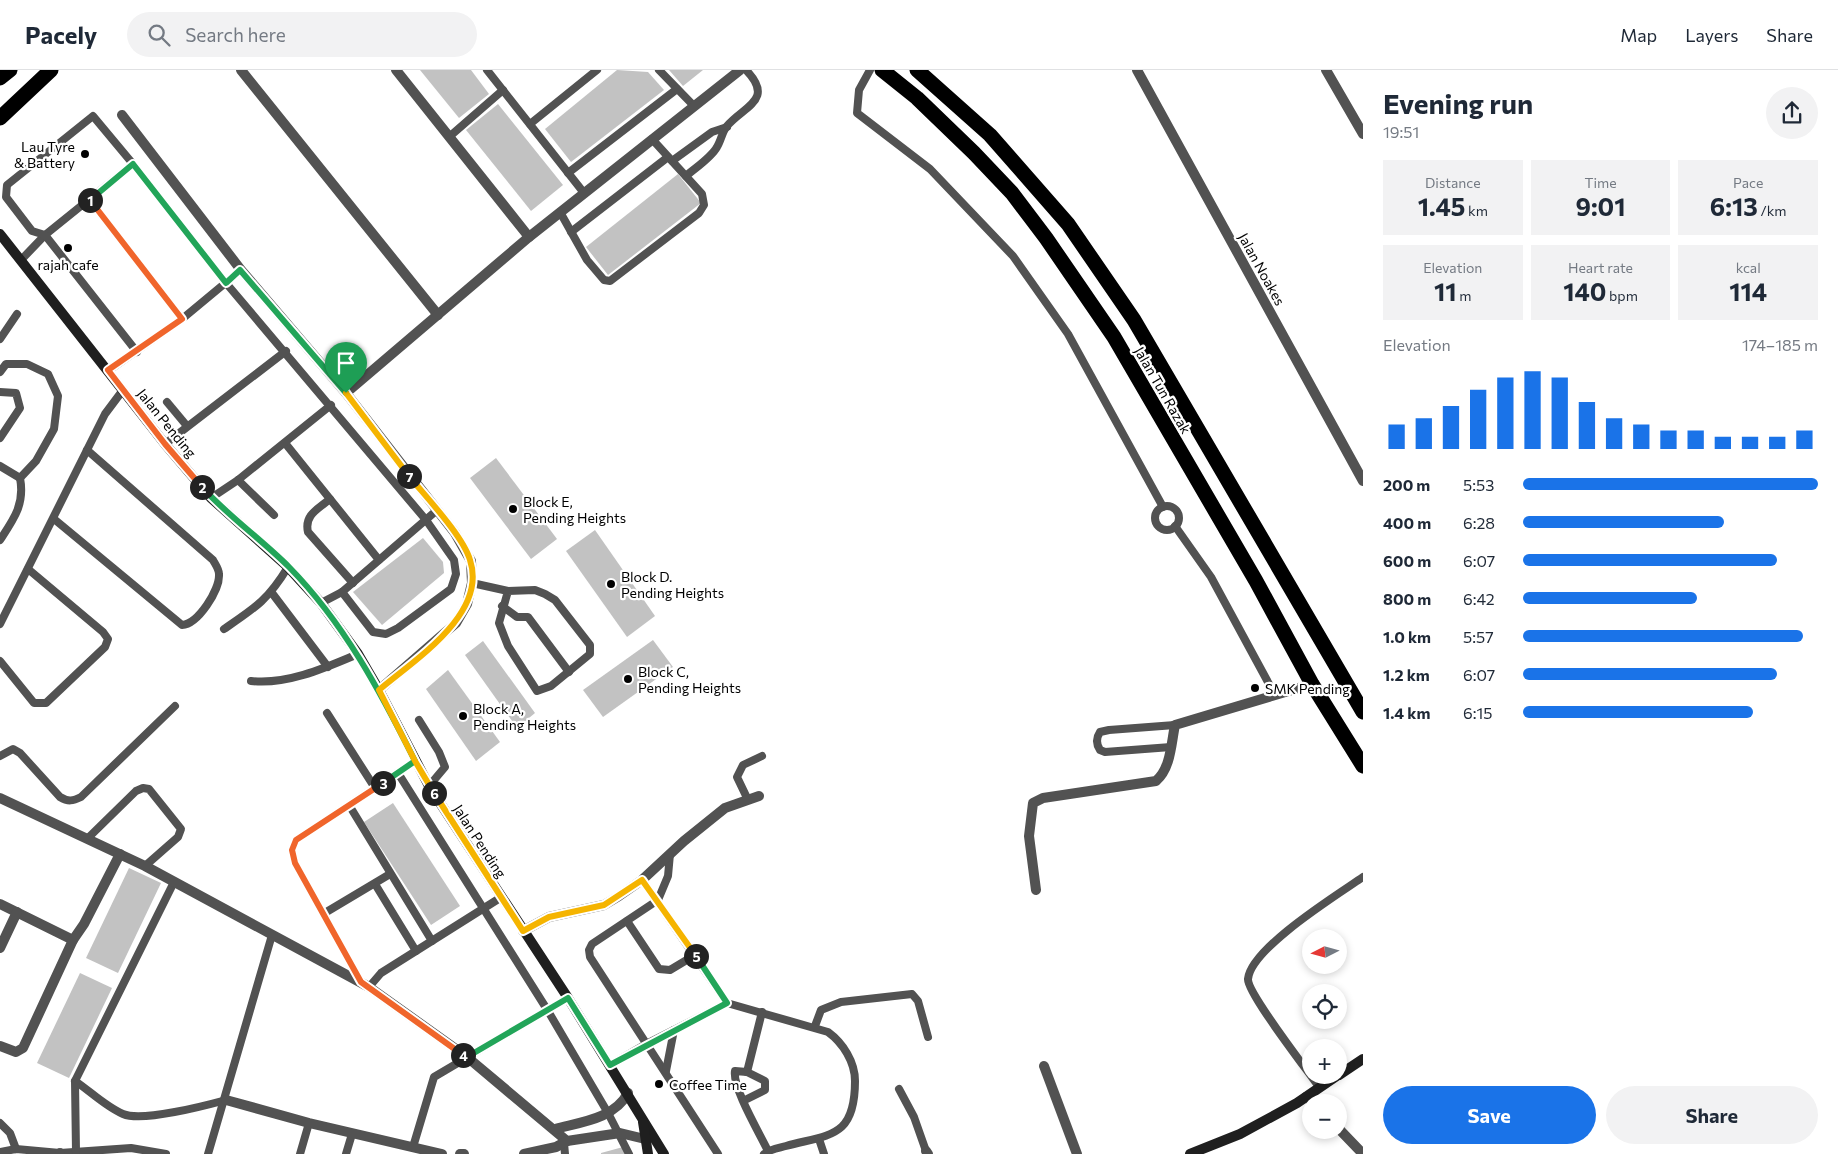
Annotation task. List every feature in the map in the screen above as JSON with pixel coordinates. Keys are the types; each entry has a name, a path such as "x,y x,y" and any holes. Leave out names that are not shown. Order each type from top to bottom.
{"highway":[{"path":"0,78 10,70"},
{"path":"0,118 51,70"},
{"name":"Jalan Tun Razak","path":"882,70 917,98 974,153 1012,193 1046,238 1114,337 1256,581 1312,684 1363,766"},
{"name":"Jalan Tun Razak","path":"917,70 990,136 1068,224 1134,320 1363,712"}],"street":[{"path":"241,70 438,315"},
{"path":"396,70 529,237"},
{"path":"346,393 529,237 740,70"},
{"name":"Jalan Noakes","path":"1137,70 1363,481"},
{"path":"1326,70 1363,134"},
{"path":"122,115 240,270 346,393 464,546 471,561 472,583 467,604 456,624 379,690"},
{"name":"Jalan Pending","path":"0,234 165,444 211,498 288,567 322,603 358,654 429,786 500,898 568,998 642,1116 648,1154"},
{"path":"1036,890 1029,836 1033,803 1044,798 1156,781 1163,775 1175,725 1312,684"},
{"path":"523,931 549,917 604,905 642,880 670,854 726,808 758,796"},
{"path":"0,798 145,866 365,985 467,1057 555,1129 566,1142"},
{"path":"0,1046 16,1052 23,1048 73,940 84,924 120,854"},
{"path":"0,904 73,940"},
{"path":"0,948 17,912"},
{"path":"1347,1069 1363,1059"},
{"path":"1044,1066 1078,1154"},
{"path":"1314,1094 1324,1084"},
{"path":"555,1129 578,1124 608,1113 622,1104 628,1093"},
{"path":"226,1100 352,1134 442,1154"},
{"path":"1190,1154 1240,1134 1302,1103"},
{"path":"642,1116 664,1154"},
{"path":"524,1154 537,1153 566,1142 620,1133 645,1139"},
{"path":"1347,1137 1362,1152"}],"lane":[{"path":"487,70 584,194"},
{"path":"530,124 597,70"},
{"path":"659,70 694,106"},
{"path":"686,176 716,149 727,127 755,101 758,90 756,81 746,70"},
{"path":"870,70 859,90 857,113 930,169 1013,256 1068,334 1163,507"},
{"path":"568,173 677,89"},
{"path":"449,136 503,90"},
{"path":"137,352 45,235 32,231 6,197 7,185 93,116 226,283 286,351 426,520 454,560 456,574 452,589 398,628 386,634 373,632 342,592"},
{"path":"571,232 670,159 712,132 727,127"},
{"path":"560,212 587,260 604,280 610,281 699,213 704,205 702,194 652,139"},
{"path":"21,260 45,235 133,164"},
{"path":"89,200 182,319"},
{"path":"108,370 137,352 182,319 240,270"},
{"path":"0,339 17,314"},
{"path":"165,444 286,351"},
{"path":"0,372 6,364 27,364 48,374 58,396 54,429 36,460 20,478"},
{"path":"0,624 105,414 123,390"},
{"path":"0,392 16,393 20,408 0,438"},
{"path":"167,402 187,426"},
{"path":"211,498 238,480 331,405"},
{"path":"285,443 379,560"},
{"path":"54,519 182,625 191,623 217,592 219,572 212,560 88,450"},
{"path":"0,466 20,478 23,492 19,511 0,540"},
{"path":"238,480 274,515"},
{"path":"330,499 308,517 306,524 308,532 353,583"},
{"path":"1163,507 1171,507 1176,512 1178,519 1175,526 1164,530 1158,526 1155,515 1163,507"},
{"path":"322,603 342,592 436,511"},
{"path":"1175,526 1211,577 1275,695"},
{"path":"224,629 254,609 272,593 288,567"},
{"path":"0,661 34,703 46,703 105,647 108,639 103,632 28,569"},
{"path":"472,583 508,590 535,590 555,600 590,644 590,654 551,686 537,692 508,646 499,623 502,606 508,590"},
{"path":"272,593 328,667"},
{"path":"502,606 517,617 528,617 568,672"},
{"path":"251,681 281,680 328,667 358,654"},
{"path":"0,756 13,749 20,753 60,797 65,800 73,800 81,796 175,706"},
{"path":"326,713 375,788"},
{"path":"419,720 446,767 429,786"},
{"path":"1171,747 1105,752 1097,746 1097,736 1100,732 1109,730 1175,725"},
{"path":"748,800 738,777 743,765 762,756"},
{"path":"415,761 296,840 292,850 295,863 365,985 500,898"},
{"path":"398,773 548,1011 620,1133 629,1154"},
{"path":"88,838 136,791 143,788 149,789 180,828 178,837 145,866"},
{"path":"349,805 432,941"},
{"path":"670,854 668,876 658,900 592,944 589,950 590,957 648,1043 718,1154"},
{"path":"323,914 390,874"},
{"path":"1319,1087 1267,1014 1248,980 1253,964 1288,929 1363,877"},
{"path":"642,880 658,900 727,1003"},
{"path":"76,1152 75,1081 174,882"},
{"path":"375,884 416,951"},
{"path":"627,921 659,969 670,970 695,954"},
{"path":"208,1154 226,1100 272,935"},
{"path":"814,1026 821,1010 841,1002 912,994 918,1001 928,1037"},
{"path":"413,1148 434,1076 568,998"},
{"path":"610,1065 648,1043 727,1003 814,1026 840,1040 851,1063 855,1078 854,1097 846,1123 837,1132 819,1140 766,1153 734,1078 735,1071 747,1072 765,1081 765,1090 744,1101"},
{"path":"747,1072 762,1012"},
{"path":"666,1071 674,1030"},
{"path":"75,1081 123,1114 138,1116 202,1107 226,1100"},
{"path":"899,1089 914,1117 927,1153"},
{"path":"0,1123 10,1133 16,1149"},
{"path":"300,1154 309,1123"},
{"path":"346,1154 352,1134"},
{"path":"819,1140 824,1154"},
{"path":"566,1142 566,1154"},
{"path":"0,1152 16,1149 60,1153 131,1148 166,1154"}],"building":[{"path":"420,70 471,70 489,94 459,118"},
{"path":"617,70 648,72 664,90 571,162 545,129"},
{"path":"669,70 703,70 683,86"},
{"path":"498,104 563,185 531,211 466,130"},
{"path":"678,174 701,203 608,275 586,247"},
{"name":"Block E, Pending Heights","path":"496,458 557,539 531,559 470,478"},
{"name":"Block D. Pending Heights","path":"595,530 655,616 627,637 566,551"},
{"path":"423,538 443,562 444,573 382,625 353,592"},
{"name":"Block C, Pending Heights","path":"653,640 673,667 603,717 583,690"},
{"path":"483,641 535,713 517,728 465,655"},
{"name":"Block A, Pending Heights","path":"448,670 500,742 476,761 426,689"},
{"path":"393,803 460,906 431,925 364,822"},
{"path":"129,868 161,883 118,973 86,958"},
{"path":"80,973 112,988 69,1078 37,1063"},
{"path":"623,1147 625,1154 601,1154 601,1153"}],"place":[{"name":"Lau Tyre & Battery","path":"85,154"},
{"name":"rajah cafe","path":"68,248"},
{"name":"Block E, Pending Heights","path":"513,509"},
{"name":"Block D. Pending Heights","path":"611,584"},
{"name":"Block C, Pending Heights","path":"628,679"},
{"name":"SMK Pending","path":"1255,688"},
{"name":"Block A, Pending Heights","path":"463,716"},
{"name":"Coffee Time","path":"659,1084"}],"route":[{"path":"346,393 240,270 226,283 133,164 89,200 182,319 137,352 108,370 165,444 211,498 288,567 322,603 358,654 379,690 415,761 296,840 292,850 295,863 361,982 467,1057 568,998 610,1065 648,1043 727,1003 658,900 642,880 604,905 549,917 523,931 429,786 379,690 456,624 467,604 472,583 471,561 455,533 346,393"}]}
